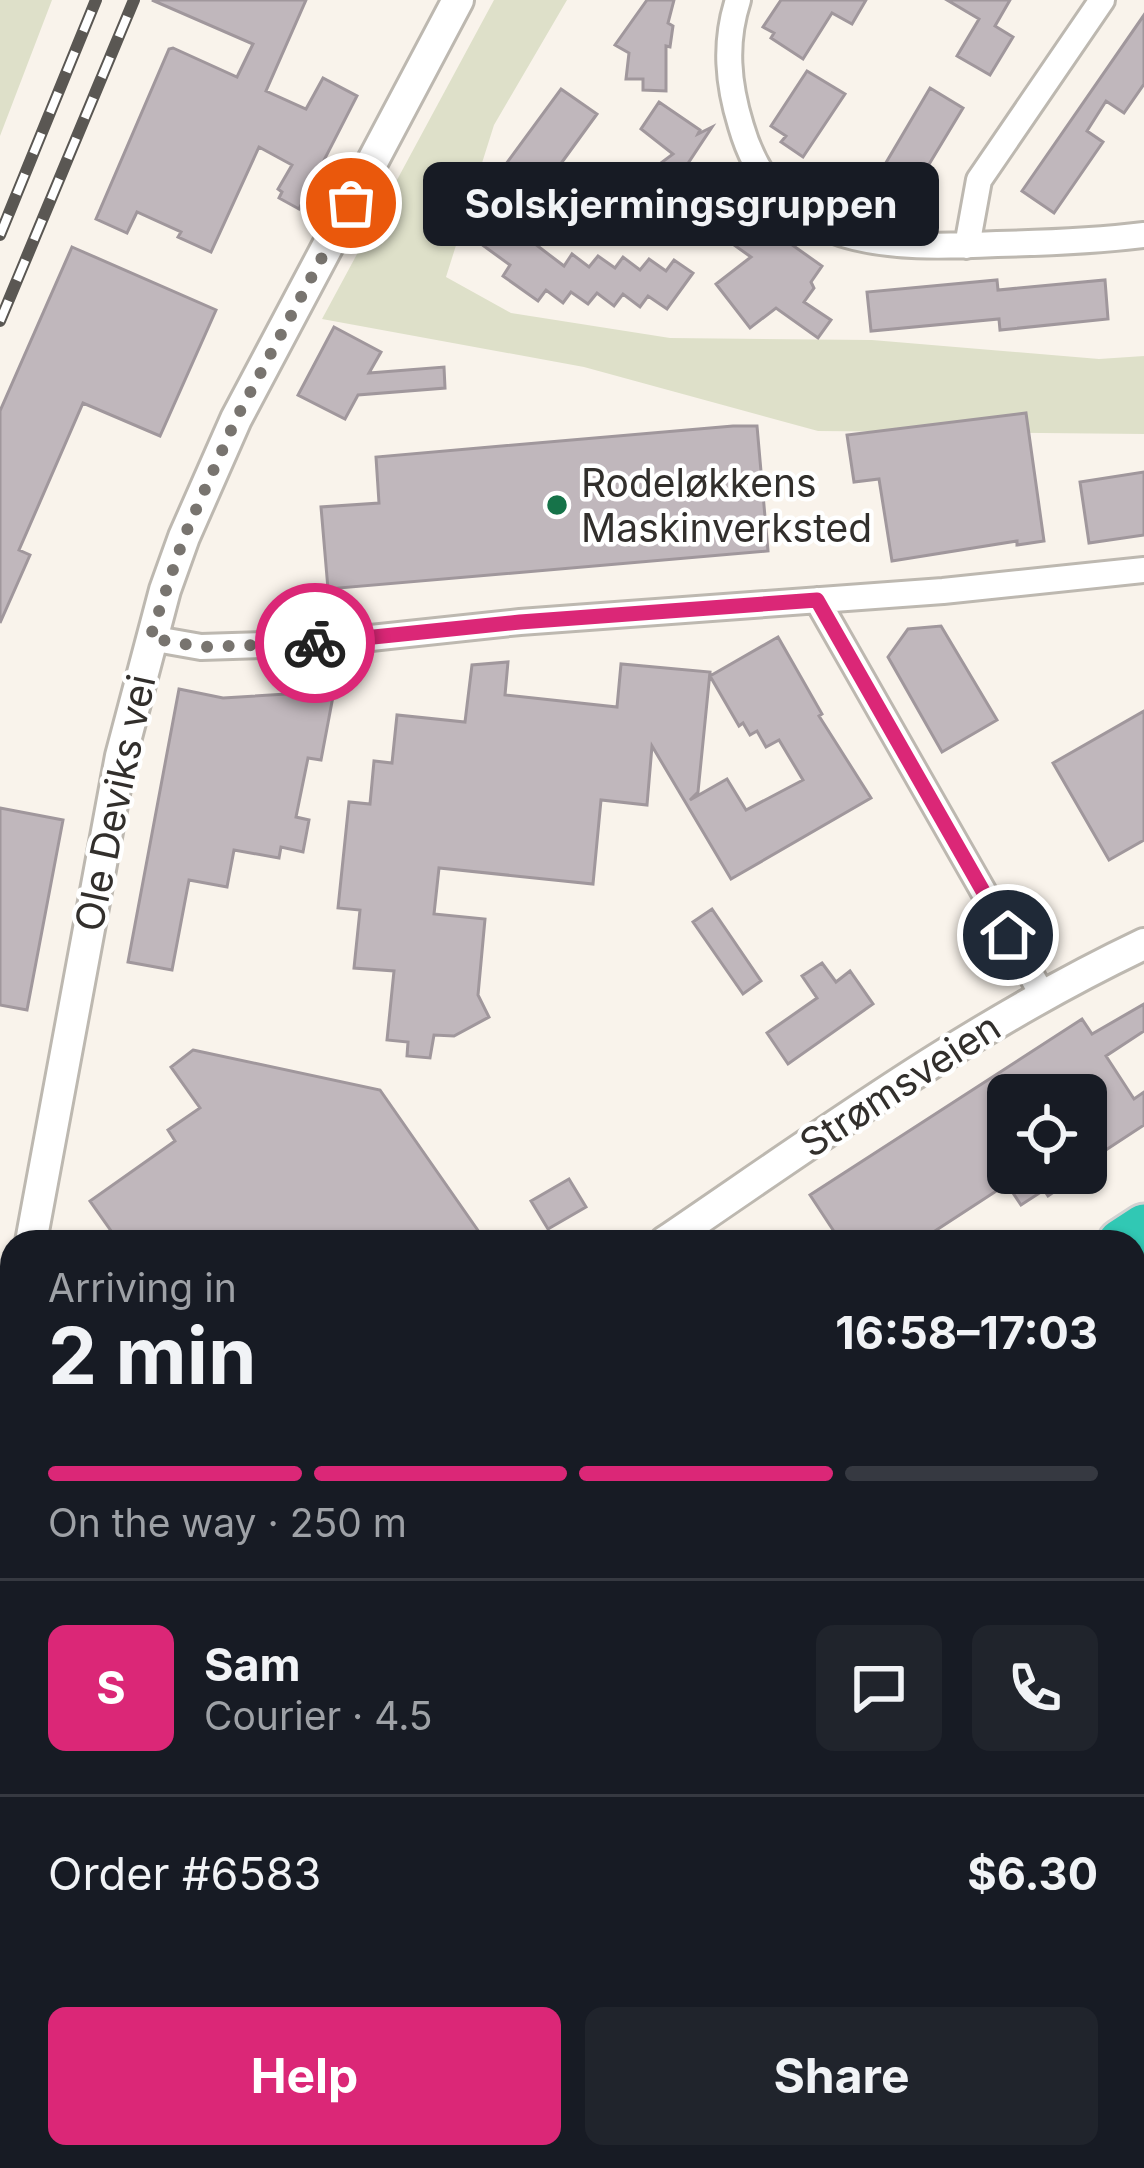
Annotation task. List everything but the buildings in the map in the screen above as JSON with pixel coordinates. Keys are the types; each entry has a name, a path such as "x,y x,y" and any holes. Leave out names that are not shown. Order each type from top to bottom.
{"street":[{"name":"Ole Deviks vei","path":"33,1230 121,756 150,638 184,537 236,419 458,0"},
{"path":"738,0 728,64 745,141 776,194 818,226 871,242 923,248 1144,235"},
{"path":"967,246 979,180 1102,0"},
{"path":"150,638 201,647 324,643 1144,570"},
{"path":"817,600 1042,994"},
{"name":"Strømsveien","path":"682,1230 916,1072 1042,994 1144,944"}],"green space":[{"path":"0,0 52,0 0,136"},
{"path":"494,0 567,0 494,125 446,277 511,313 670,338 872,340 1099,359 1144,356 1144,434 818,431 584,367 322,319"}],"railway":[{"path":"0,235 96,0"},
{"path":"0,321 134,0"}],"way so far":[{"path":"315,643 201,647 150,638 184,537 236,419 351,203"}],"place":[{"name":"Solskjermingsgruppen","path":"351,203"},
{"name":"Rodeløkkens Maskinverksted","path":"557,505"}],"route":[{"path":"315,643 817,600 1008,935"}]}
